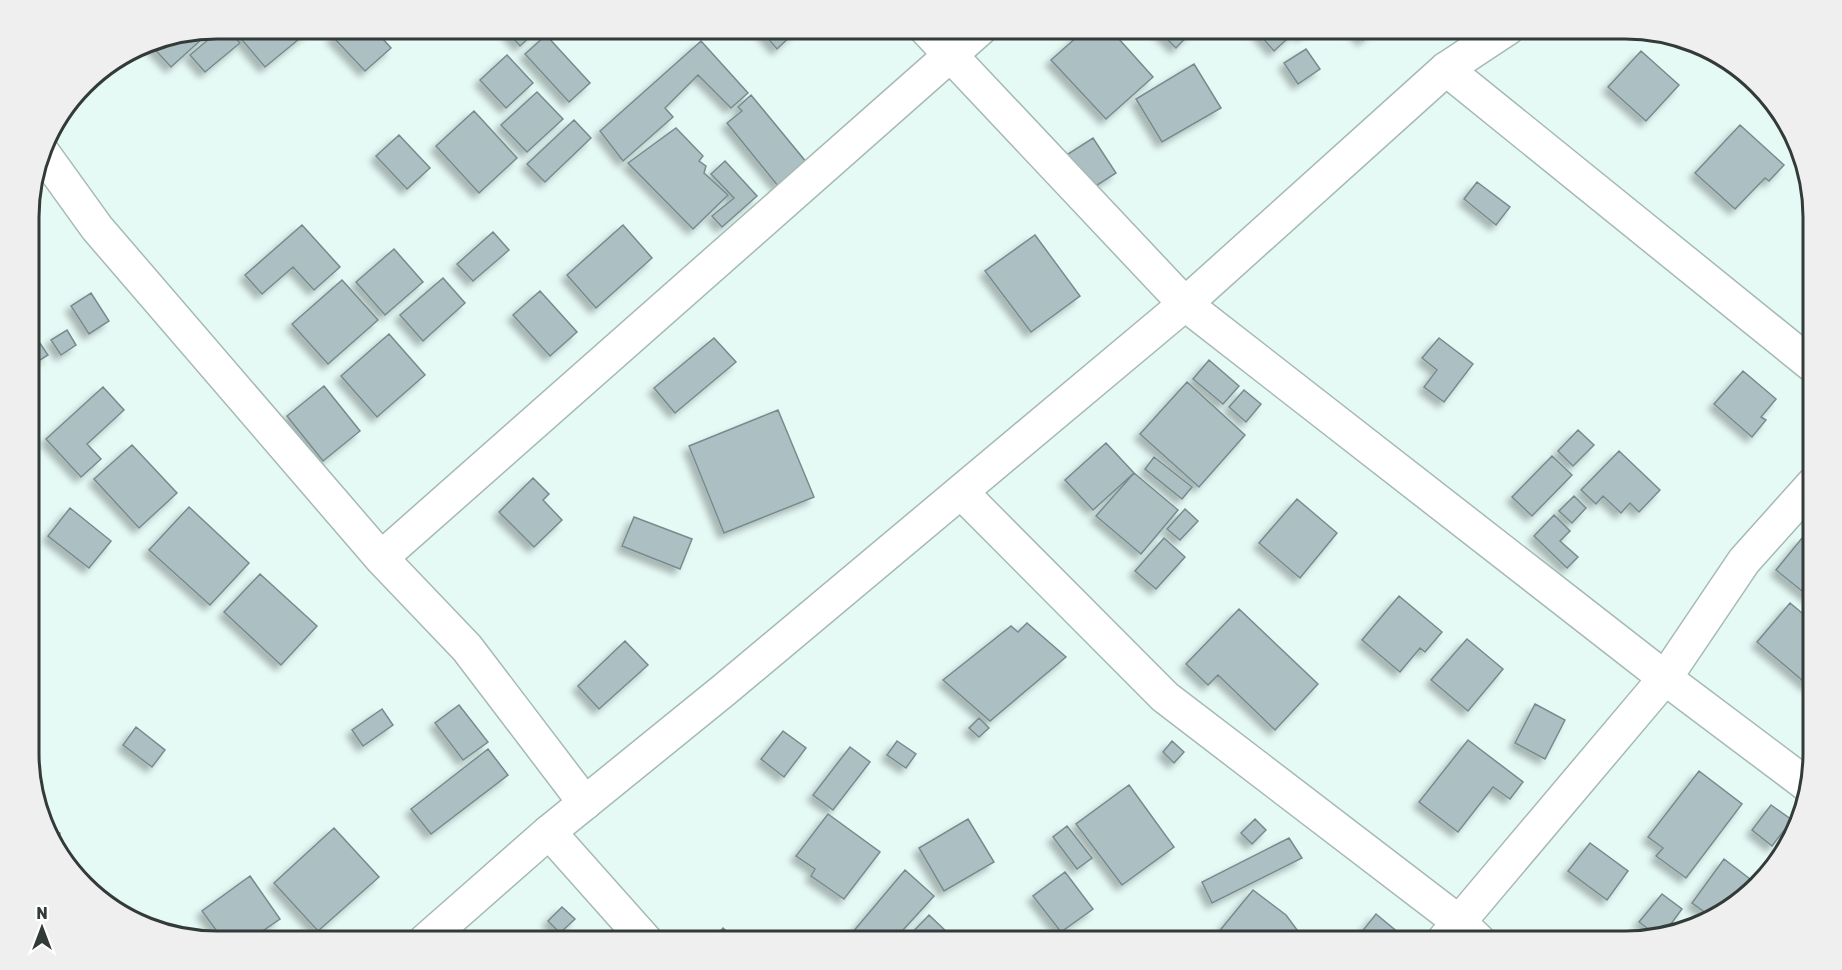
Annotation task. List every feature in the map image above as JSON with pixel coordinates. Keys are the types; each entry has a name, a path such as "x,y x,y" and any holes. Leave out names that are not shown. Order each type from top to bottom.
{"street":[{"path":"935,39 1185,304 1665,678 1801,780"},
{"path":"381,558 969,39"},
{"path":"436,931 549,831 724,690 1185,304 1446,69 1491,39"},
{"path":"1446,69 1803,358"},
{"path":"49,161 97,228 381,558 467,648 585,802"},
{"path":"961,492 1165,697 1455,931"},
{"path":"1463,931 1665,678 1744,561 1803,495"},
{"path":"549,831 637,931"}],"building":[{"path":"209,39 237,39 240,43 205,72 190,55"},
{"path":"241,39 299,39 265,67"},
{"path":"335,39 383,39 391,48 365,71"},
{"path":"514,39 528,39 520,46"},
{"path":"542,39 550,39 590,83 569,102 525,54"},
{"path":"768,39 787,39 777,49"},
{"path":"1075,39 1119,39 1153,77 1106,119 1051,60"},
{"path":"1167,39 1185,39 1176,48"},
{"path":"1264,39 1287,39 1274,51"},
{"path":"201,40 171,67 155,50"},
{"path":"701,41 748,93 731,108 698,75 665,108 673,117 623,161 600,131"},
{"path":"1306,49 1320,69 1298,84 1284,63"},
{"path":"1641,51 1679,85 1646,121 1608,87"},
{"path":"507,55 533,83 506,108 480,80"},
{"path":"1194,64 1221,108 1162,142 1136,99"},
{"path":"537,92 563,119 527,152 501,125"},
{"path":"751,95 807,163 778,186 727,123 742,111 738,107"},
{"path":"474,111 517,158 479,193 436,146"},
{"path":"574,120 591,138 545,182 527,164"},
{"path":"1740,125 1784,165 1769,181 1765,178 1735,209 1695,173"},
{"path":"676,128 703,156 699,161 706,166 704,173 728,195 693,229 628,163"},
{"path":"399,135 430,168 407,189 376,156"},
{"path":"1093,138 1116,173 1088,191 1065,156"},
{"path":"725,161 757,196 722,227 712,216 734,198 711,174"},
{"path":"1477,182 1510,207 1496,225 1464,199"},
{"path":"302,225 340,267 314,290 293,267 262,294 245,275"},
{"path":"623,225 652,258 596,308 567,275"},
{"path":"493,232 509,250 473,281 457,264"},
{"path":"1035,235 1080,296 1031,332 985,271"},
{"path":"394,249 423,282 385,315 356,282"},
{"path":"443,278 465,303 423,341 400,315"},
{"path":"342,280 378,320 328,364 292,324"},
{"path":"540,291 577,332 550,356 513,315"},
{"path":"91,293 109,321 89,334 71,306"},
{"path":"67,330 76,345 61,355 51,340"},
{"path":"389,334 425,375 377,417 341,376"},
{"path":"714,338 736,362 675,413 654,388"},
{"path":"1439,338 1473,364 1444,402 1424,387 1437,370 1422,358"},
{"path":"39,342 48,355 39,361"},
{"path":"1209,360 1239,386 1223,404 1193,379"},
{"path":"1743,371 1776,399 1761,417 1766,420 1752,437 1714,404"},
{"path":"1187,382 1245,435 1199,487 1140,434"},
{"path":"324,386 360,431 323,461 287,416"},
{"path":"103,387 124,410 87,444 101,459 81,477 46,439"},
{"path":"1244,390 1261,404 1246,422 1229,407"},
{"path":"778,410 814,497 724,533 689,446"},
{"path":"1578,430 1594,445 1573,466 1558,451"},
{"path":"1106,443 1134,473 1093,510 1065,480"},
{"path":"132,445 177,493 139,528 94,479"},
{"path":"1619,451 1660,490 1639,512 1630,503 1621,513 1603,496 1596,504 1581,490"},
{"path":"1552,456 1572,475 1532,516 1512,497"},
{"path":"1154,457 1192,487 1182,499 1145,469"},
{"path":"1134,473 1178,510 1141,554 1096,516"},
{"path":"533,478 549,494 543,500 562,520 534,547 499,512"},
{"path":"1574,496 1586,508 1572,523 1559,511"},
{"path":"1297,499 1337,533 1300,578 1259,543"},
{"path":"189,507 249,563 210,605 149,550"},
{"path":"70,508 111,541 89,568 48,536"},
{"path":"1185,509 1198,521 1180,540 1167,529"},
{"path":"1554,515 1570,531 1560,541 1578,557 1567,568 1534,536"},
{"path":"634,517 692,539 680,569 622,546"},
{"path":"1164,538 1185,557 1156,589 1135,571"},
{"path":"1802,538 1803,592 1776,570"},
{"path":"260,574 317,626 281,665 224,612"},
{"path":"1399,596 1442,632 1425,652 1420,648 1400,672 1362,640"},
{"path":"1790,603 1803,614 1803,681 1757,642"},
{"path":"1239,609 1318,684 1275,730 1218,675 1208,685 1186,664"},
{"path":"1027,623 1066,657 990,721 943,680 1011,626 1018,632"},
{"path":"1467,639 1503,669 1468,711 1431,680"},
{"path":"625,641 648,665 599,709 578,686"},
{"path":"1535,704 1565,720 1545,759 1515,743"},
{"path":"459,705 488,742 463,760 435,723"},
{"path":"382,709 393,725 363,746 352,730"},
{"path":"979,718 989,728 979,737 969,728"},
{"path":"136,727 165,750 152,767 123,745"},
{"path":"783,731 806,748 784,777 761,759"},
{"path":"1468,740 1523,782 1510,799 1493,787 1458,832 1419,802"},
{"path":"897,741 916,754 906,768 887,755"},
{"path":"1172,741 1184,752 1174,763 1163,752"},
{"path":"850,747 870,762 833,810 813,795"},
{"path":"488,749 508,775 431,834 411,809"},
{"path":"1699,771 1742,804 1686,878 1656,856 1663,848 1648,837"},
{"path":"1129,785 1174,847 1122,885 1076,824"},
{"path":"1771,805 1790,819 1772,846 1752,830"},
{"path":"828,814 880,852 844,899 811,876 815,869 796,856"},
{"path":"968,819 994,862 944,891 919,848"},
{"path":"1255,819 1266,830 1252,844 1241,833"},
{"path":"1067,826 1092,858 1077,869 1053,837"},
{"path":"334,828 379,877 318,931 274,883"},
{"path":"1289,838 1302,858 1212,903 1202,882"},
{"path":"1590,843 1628,871 1607,900 1568,871"},
{"path":"1724,859 1750,879 1724,901 1705,912 1692,903"},
{"path":"905,870 934,896 902,931 854,931"},
{"path":"1065,872 1093,909 1060,931 1033,896"},
{"path":"250,876 280,919 263,931 217,931 202,911"},
{"path":"1253,890 1286,915 1298,931 1219,931"},
{"path":"1662,894 1682,909 1670,925 1649,929 1639,922"},
{"path":"562,907 575,919 562,931 558,931 548,921"},
{"path":"1376,914 1396,931 1362,931"},
{"path":"929,915 946,931 914,931"}]}
